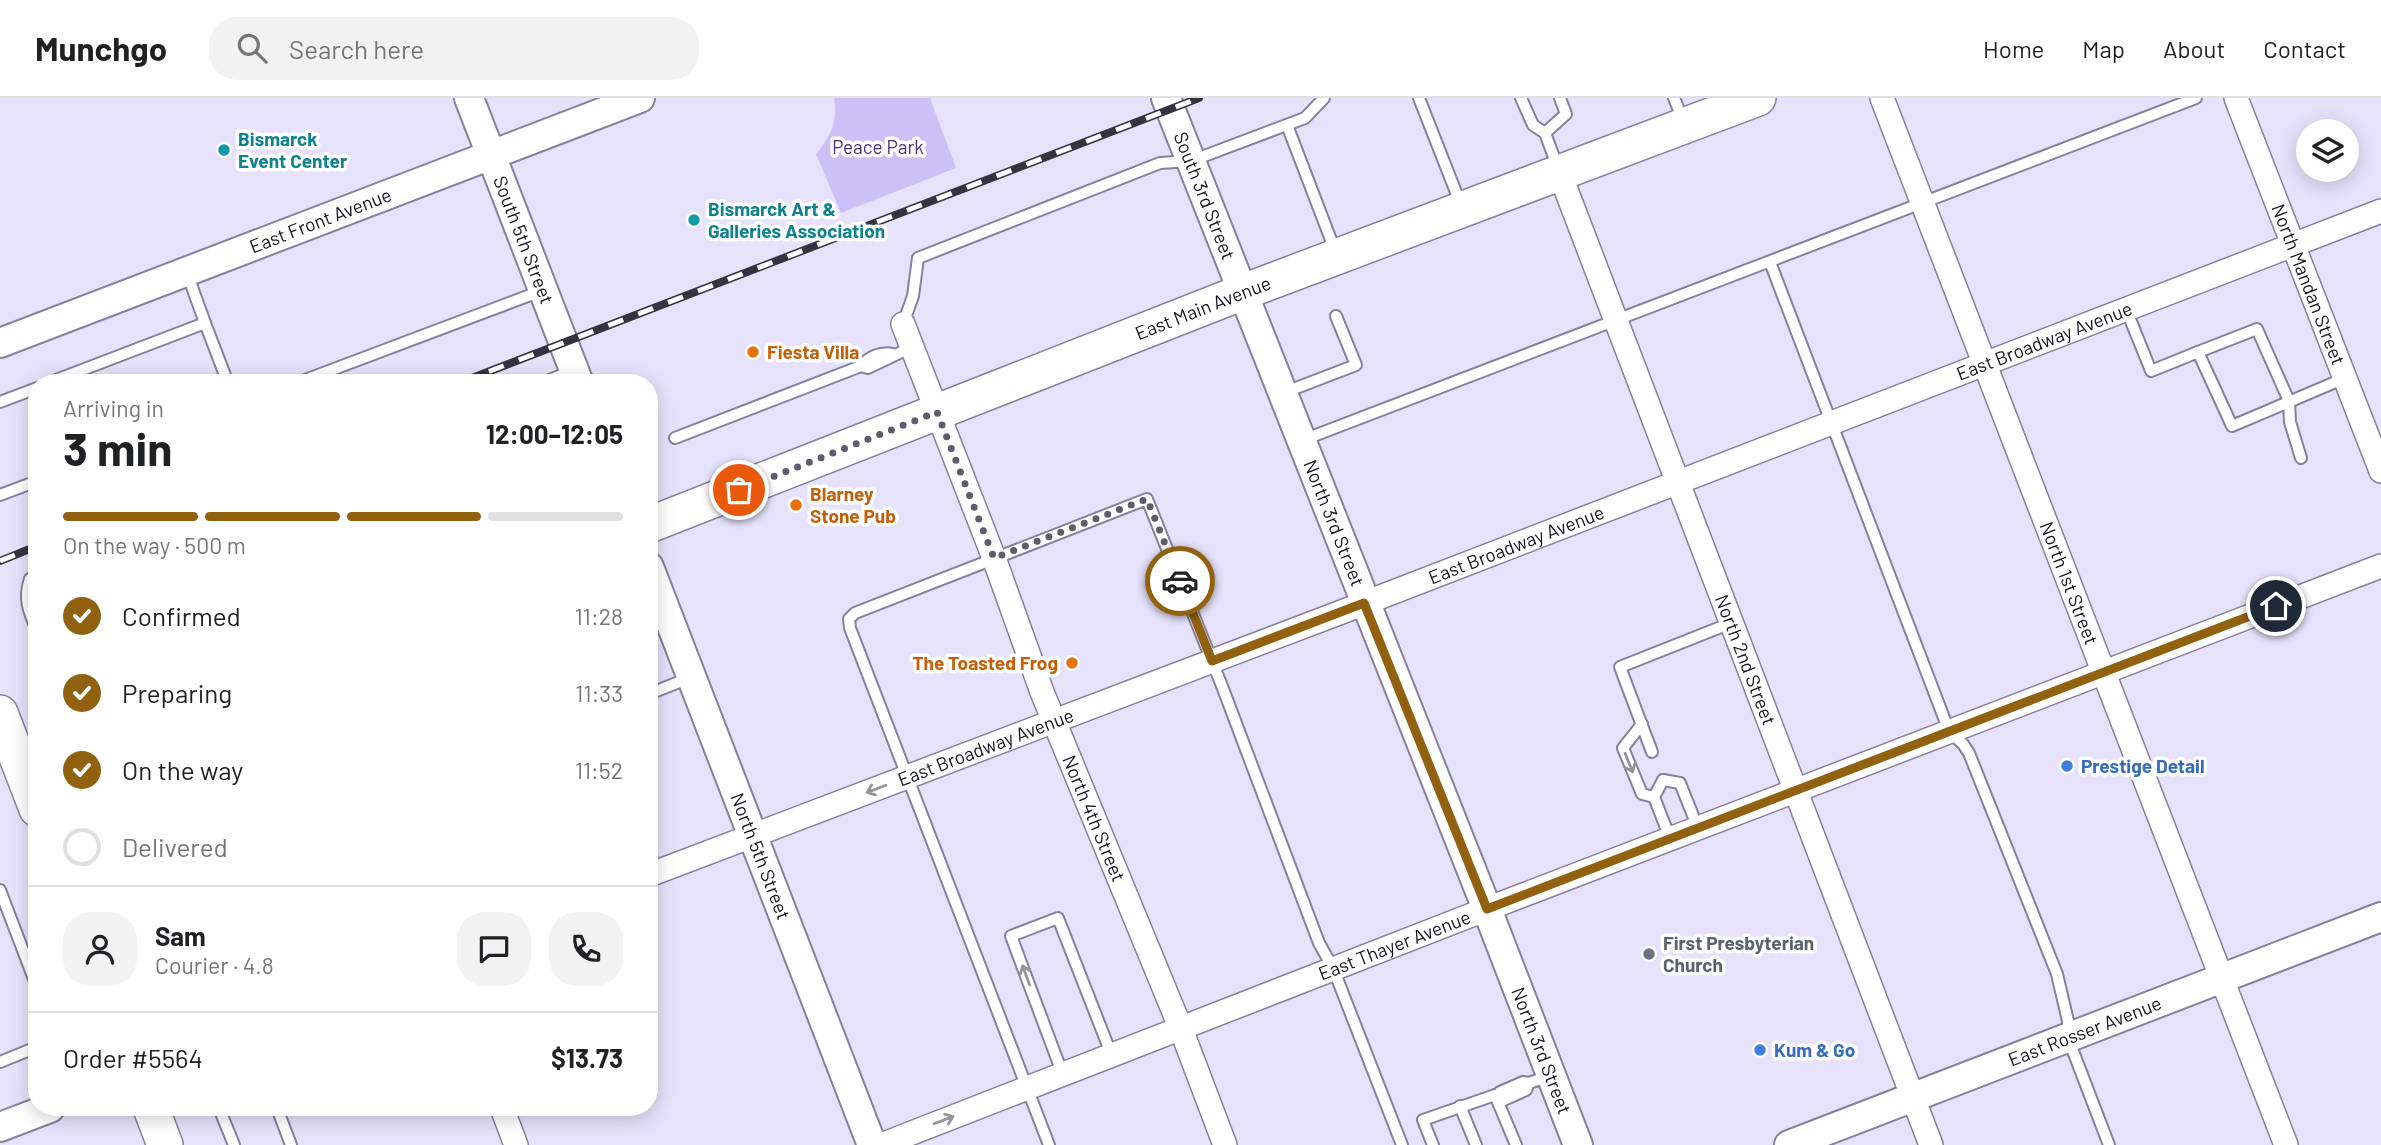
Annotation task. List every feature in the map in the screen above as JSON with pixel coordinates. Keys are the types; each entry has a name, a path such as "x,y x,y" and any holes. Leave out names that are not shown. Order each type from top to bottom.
{"main road":[{"name":"East Main Avenue","path":"658,521 1243,292 1560,174 1680,112 1758,98"},
{"path":"0,713 23,761 28,778"},
{"path":"154,1116 165,1145"}],"street":[{"name":"South 5th Street","path":"469,98 576,374"},
{"name":"East Front Avenue","path":"0,343 640,98"},
{"name":"South 3rd Street","path":"1166,98 1243,292"},
{"name":"North 1st Street","path":"1882,98 2286,1145"},
{"name":"North Mandan Street","path":"2236,98 2381,471"},
{"name":"North 2nd Street","path":"1560,174 1931,1145"},
{"name":"East Broadway Avenue","path":"658,872 2381,211"},
{"name":"North 3rd Street","path":"1243,292 1487,909 1540,1079 1578,1145"},
{"name":"North 4th Street","path":"903,324 903,351 937,412 1054,719 1226,1145"},
{"name":"East Thayer Avenue","path":"881,1145 1333,968 2381,566"},
{"name":"North 5th Street","path":"658,591 872,1145"},
{"name":"East Rosser Avenue","path":"1789,1145 2381,917"},
{"path":"0,1127 29,1116"},
{"path":"505,1116 516,1145"}],"lane":[{"path":"903,324 913,296 918,258 1160,163 1191,161 1305,118 1324,98"},
{"path":"1419,98 1463,211"},
{"path":"1521,98 1533,125 1545,133 1560,174"},
{"path":"1545,133 1566,114 1560,98"},
{"path":"1302,441 2196,98"},
{"path":"1287,125 1337,257"},
{"path":"1770,262 1950,731 1969,753 2052,961 2068,1021 2068,1038 2109,1145"},
{"path":"187,271 225,374"},
{"path":"321,374 544,290"},
{"path":"2126,309 2151,371 2257,329 2289,401 2290,422 2301,458"},
{"path":"1283,393 1356,365 1336,316"},
{"path":"72,374 205,323"},
{"path":"675,438 861,366 868,368 889,360 903,351"},
{"path":"2198,352 2232,426 2345,378"},
{"path":"0,402 28,391"},
{"path":"0,495 28,484"},
{"path":"1049,1145 849,620 855,613 1147,499 1319,943 1333,968 1402,1145"},
{"path":"28,588 28,610"},
{"path":"1653,752 1620,667 1731,623"},
{"path":"658,691 691,678"},
{"path":"1642,724 1623,748 1642,794 1654,797"},
{"path":"1670,838 1654,797 1662,776 1680,783 1698,828"},
{"path":"0,890 28,963"},
{"path":"1063,1074 1011,936 1058,918 1112,1056"},
{"path":"0,1062 28,1051"},
{"path":"1433,1145 1423,1120 1497,1096 1523,1082 1540,1079"},
{"path":"1497,1096 1516,1145"},
{"path":"1460,1107 1476,1145"},
{"path":"222,1116 234,1145"},
{"path":"280,1116 291,1145"}],"green space":[{"name":"Peace Park","path":"834,98 930,98 956,168 841,213 816,154 832,128"}],"railway":[{"path":"482,374 1199,98"},
{"path":"0,561 28,550"}],"way so far":[{"path":"739,490 937,412 994,558 1147,499 1180,581"}],"place":[{"name":"Bismarck Event Center","path":"224,150"},
{"name":"Bismarck Art & Galleries Association","path":"694,220"},
{"name":"Fiesta Villa","path":"753,352"},
{"name":"Blarney Stone Pub","path":"796,505"},
{"name":"The Toasted Frog","path":"1072,663"},
{"name":"Prestige Detail","path":"2067,766"},
{"name":"First Presbyterian Church","path":"1649,954"},
{"name":"Kum & Go","path":"1760,1050"}],"route":[{"path":"1180,581 1212,661 1364,603 1487,909 2276,606"}]}
